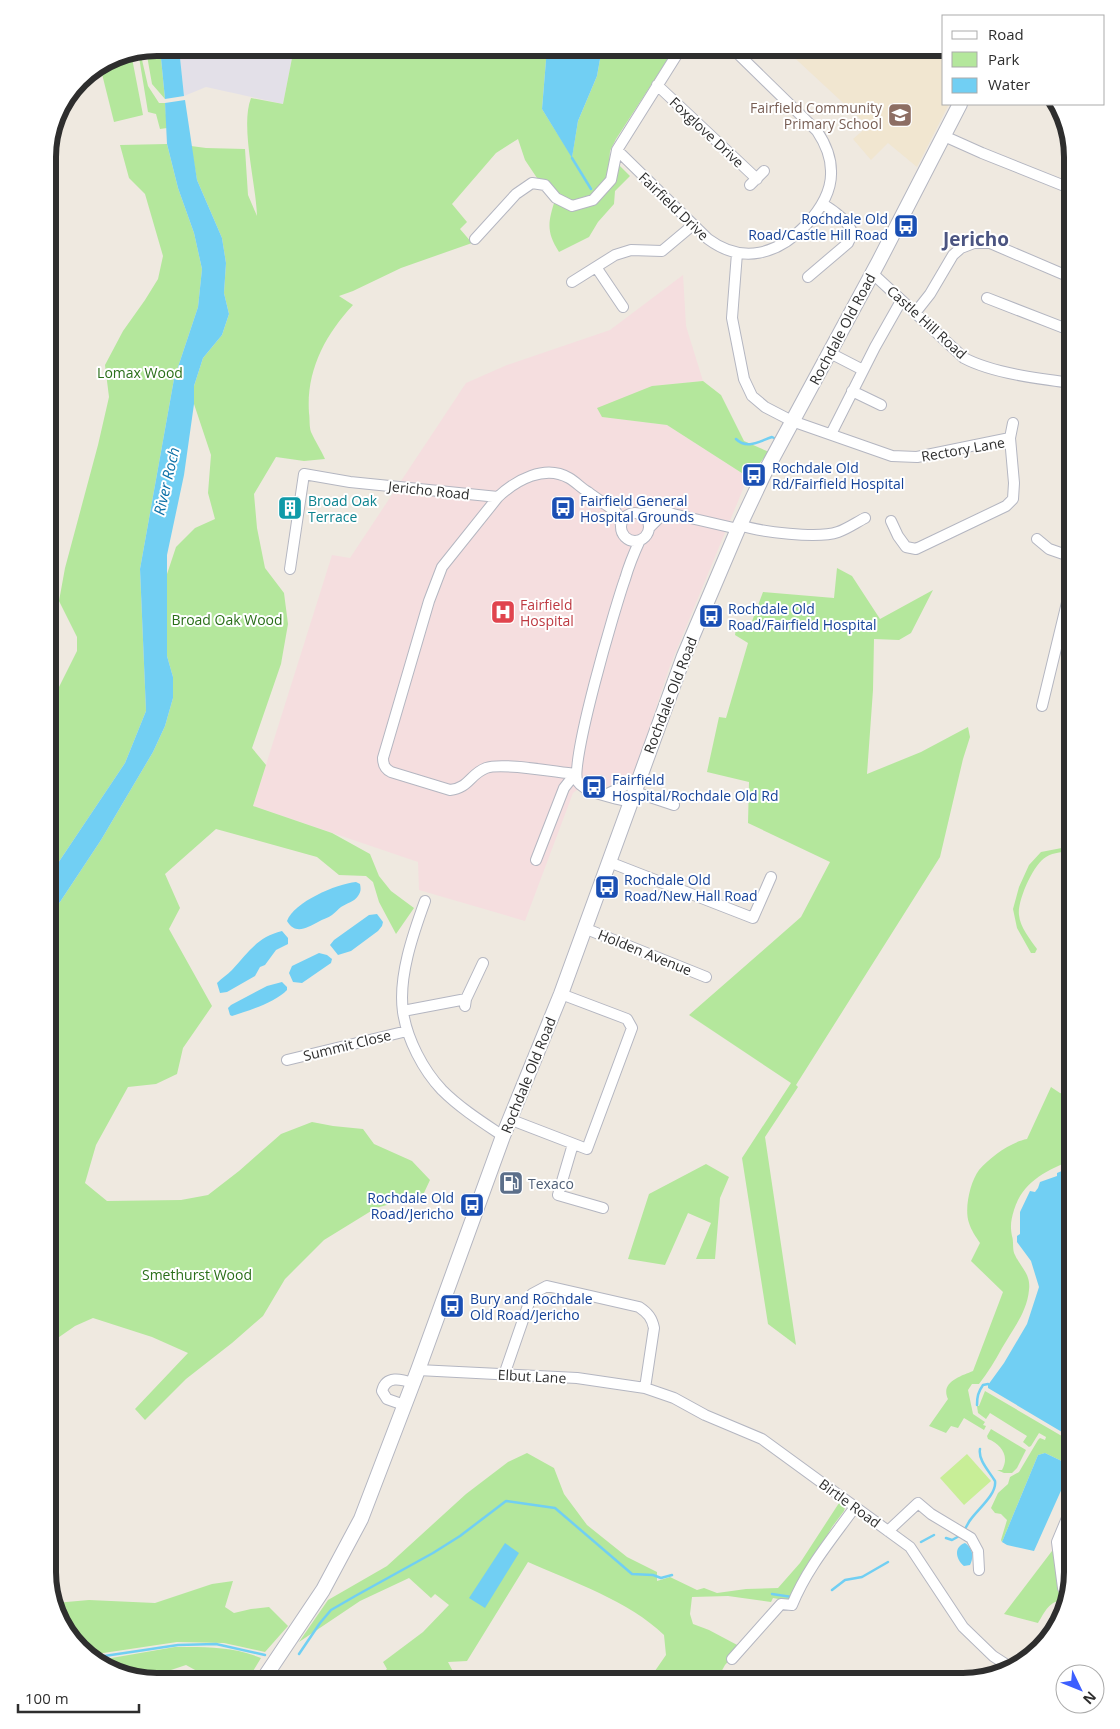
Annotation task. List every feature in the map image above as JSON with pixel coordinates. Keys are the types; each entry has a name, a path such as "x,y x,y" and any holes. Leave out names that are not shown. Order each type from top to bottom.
{"main road":[{"name":"Rochdale Old Road","path":"267,1673 323,1590 361,1519 418,1370 509,1119 561,994 684,656 739,527 792,421 830,353 960,105"}],"street":[{"path":"475,239 516,194 532,183 545,185 556,198 572,206 593,200 611,180 616,150 676,56"},
{"name":"Fairfield Drive","path":"616,150 717,246 737,253 764,252 782,245 803,228 823,204 829,189 830,162 824,143 817,131 740,56"},
{"name":"Foxglove Drive","path":"657,85 757,178"},
{"path":"944,136 1064,186"},
{"path":"808,277 848,242 852,235 850,226 823,204"},
{"path":"572,282 615,255 631,250 662,251 693,225"},
{"path":"915,313 930,294 953,255 961,248 974,243 990,243 1064,275"},
{"name":"Rectory Lane","path":"737,253 732,318 744,379 752,396 766,408 792,421 892,456 917,457 1010,438 1014,483 1013,499 1006,506 916,549 906,547 891,521"},
{"path":"596,267 623,307"},
{"name":"Castle Hill Road","path":"872,273 958,354 971,362 1040,379 1064,382"},
{"path":"987,298 1064,328"},
{"path":"830,434 901,301"},
{"path":"830,353 863,370"},
{"path":"852,392 871,397 881,405"},
{"path":"1010,438 1013,423"},
{"path":"575,774 493,766 479,772 467,789 450,790 386,770 383,758 429,601 446,559 498,497 525,478 547,473 567,476 616,512 620,518 622,531 628,538 636,541 645,537 649,528 660,517 673,514"},
{"name":"Jericho Road","path":"290,569 304,474 350,482 498,497"},
{"path":"598,498 621,506 647,519 649,528"},
{"path":"621,526 625,517 636,513 660,510 739,527 815,536 837,533 865,518"},
{"path":"1037,539 1049,549 1064,554"},
{"path":"640,540 624,580 610,626 579,747 575,774 578,782 583,787 605,795 635,791 674,805"},
{"path":"1042,706 1064,615"},
{"path":"536,860 564,788 575,774"},
{"path":"605,795 635,791"},
{"path":"609,862 753,918 771,878"},
{"path":"425,901 412,939 404,976 403,1011 407,1031 423,1065 442,1089 477,1119 503,1136"},
{"name":"Holden Avenue","path":"584,928 706,976"},
{"path":"403,1011 466,1002 483,963"},
{"path":"509,1119 587,1149 632,1028 627,1019 561,994"},
{"name":"Summit Close","path":"287,1060 407,1031"},
{"path":"573,1144 558,1195 603,1208"},
{"path":"504,1374 532,1294 546,1286 557,1287 639,1307 646,1311 652,1318 654,1328 645,1388"},
{"name":"Elbut Lane","path":"418,1370 577,1378 645,1388"},
{"path":"404,1405 387,1398 382,1388 386,1382 396,1379 413,1383"},
{"name":"Birtle Road","path":"645,1388 674,1398 705,1415 762,1439 910,1547 963,1627 993,1656 1004,1663"},
{"path":"888,1531 918,1502 931,1514 968,1535 978,1551 979,1570"},
{"path":"732,1659 781,1604 792,1605 815,1560 855,1507"},
{"path":"1063,1586 1056,1542 1064,1524"}],"shaded area":[{"path":"180,56 292,56 283,104 206,87 184,96"},
{"name":"Fairfield Community Primary School","path":"793,56 942,56 942,105 948,105 917,167 888,143 871,160 853,139 868,126"},
{"name":"Fairfield Hospital","path":"683,275 686,326 703,381 652,386 602,417 667,425 748,477 670,666 634,774 606,787 585,784 573,793 525,921 419,890 418,862 253,806 332,555 350,558 466,383 507,365 610,330"}],"green space":[{"path":"147,56 161,56 165,99 152,84"},
{"path":"292,56 546,56 542,109 572,157 578,121 597,76 601,56 670,56 616,139 610,151 608,180 592,198 573,203 558,197 548,183 537,178 525,160 518,139 496,153 452,204 467,222 460,229 472,243 401,268 339,296 353,305 334,329 319,354 314,368 309,398 310,430 325,459 304,461 276,457 254,494 257,528 265,568 284,593 288,624 281,664 252,748 266,765 253,806 332,833 370,854 379,876 391,891 414,908 396,934 379,902 373,882 366,876 339,875 317,857 216,829 165,874 180,908 169,929 212,1006 183,1048 177,1074 156,1084 128,1087 96,1145 85,1183 107,1201 181,1200 208,1195 281,1134 312,1122 363,1129 374,1144 412,1161 430,1180 423,1195 376,1208 324,1240 285,1279 263,1316 186,1379 145,1420 135,1409 188,1353 152,1337 93,1318 75,1326 56,1339 56,907 101,840 153,752 165,726 173,698 173,677 167,656 167,574 176,547 195,528 215,519 208,493 211,455 194,404 194,386 203,358 222,335 229,314 224,293 226,263 222,238 197,180 191,146 245,149 248,195 257,216 248,139 248,110 251,98 283,104"},
{"path":"141,57 148,86 159,103 165,103 167,128 160,129 156,114 148,112 139,58"},
{"path":"132,60 143,115 114,122 102,73 118,64"},
{"name":"Lomax Wood","path":"167,144 178,188 194,233 202,269 198,307 174,379 140,569 146,711 125,763 56,866 56,693 77,651 77,637 59,601 65,568 109,397 105,365 123,331 158,279 163,256 145,194 129,178 120,145"},
{"path":"617,163 630,176 615,191 614,204 598,222 589,237 559,252 550,233 550,221 555,200 572,209 594,202"},
{"path":"703,381 721,395 744,441 769,452 748,477 667,425 602,417 597,408 652,386"},
{"path":"837,568 852,576 880,619 933,590 911,633 899,640 874,639 873,690 867,774 921,752 968,727 970,737 940,857 765,1137 796,1345 768,1324 742,1158 791,1083 689,1015 801,917 830,862 748,823 749,782 707,772 719,717 726,718 748,643 735,635 736,629 748,632 763,592 834,598"},
{"path":"1064,848 1064,852 1046,857 1036,867 1027,883 1021,901 1019,915 1023,928 1037,949 1035,953 1031,953 1017,928 1013,909 1019,887 1029,865 1041,852"},
{"path":"1051,1087 1064,1094 1064,1163 1053,1168 1029,1184 1018,1200 1012,1220 1011,1232 1014,1253 1027,1275 1029,1284 1028,1298 1015,1327 994,1362 979,1384 972,1384 968,1390 973,1414 985,1422 983,1425 986,1426 984,1430 964,1418 958,1428 951,1426 946,1433 929,1426 948,1399 946,1393 949,1384 953,1380 973,1371 1003,1292 971,1261 980,1243 971,1228 968,1217 967,1210 971,1188 979,1170 989,1160 1008,1147 1027,1139"},
{"path":"706,1164 729,1177 720,1198 715,1259 696,1259 711,1223 688,1213 665,1265 628,1259 649,1194"},
{"path":"985,1391 1064,1437 1064,1462 1045,1453 1038,1455 1002,1542 1007,1520 1001,1514 995,1513 991,1508 998,1493 1008,1484 1010,1477 1019,1472 1038,1440 1040,1438 1045,1440 1046,1437 1039,1433 1029,1447 1023,1442 1027,1436 990,1413 986,1419 978,1413 977,1406 979,1406"},
{"path":"991,1429 1026,1450 1017,1468 1012,1473 1004,1473 997,1470 1002,1470 1005,1455 997,1444 988,1439 987,1436"},
{"path":"527,1453 554,1468 564,1494 587,1525 627,1557 657,1572 657,1581 670,1577 697,1590 704,1588 717,1593 746,1589 778,1588 800,1563 839,1503 845,1507 789,1601 773,1598 771,1602 728,1596 692,1597 690,1614 693,1624 709,1630 741,1647 720,1673 654,1673 666,1655 664,1635 650,1623 617,1602 528,1562 467,1661 448,1662 454,1673 382,1673 387,1669 383,1662 423,1632 449,1605 435,1594 431,1598 409,1578 360,1601 299,1642 328,1600 387,1566 466,1494 508,1462"},
{"path":"967,1454 991,1481 964,1505 940,1478"},
{"path":"1055,1547 1062,1590 1059,1601 1055,1602 1045,1611 1038,1623 1004,1614"},
{"path":"233,1581 225,1607 234,1613 269,1607 288,1626 265,1652 224,1643 177,1642 98,1654 73,1628 61,1602 89,1600 155,1603 212,1584"},
{"path":"175,1647 229,1649 261,1658 252,1673 200,1673 186,1665 162,1673 150,1673 137,1671 106,1659"}],"water":[{"path":"161,56 180,56 184,96 165,99"},
{"path":"546,56 601,56 597,76 578,121 572,158 542,109"},
{"name":"River Roch","path":"185,100 197,180 222,238 226,263 224,293 229,314 222,335 203,358 194,386 194,404 184,475 167,555 167,656 173,677 173,698 165,726 153,752 101,840 56,907 56,866 125,763 146,711 140,569 174,379 198,307 202,269 194,233 178,188 167,144 165,103"},
{"path":"356,882 360,884 358,896 330,916 301,929 294,928 287,921 298,907 317,895 338,886"},
{"path":"377,914 383,922 378,931 351,951 338,955 330,945 334,940 369,915"},
{"path":"282,931 288,938 288,944 276,950 265,965 260,967 255,976 227,992 220,993 217,983 259,941"},
{"path":"319,953 327,955 332,959 331,963 302,983 293,982 289,973 292,966"},
{"path":"282,982 287,987 287,990 276,998 254,1009 230,1015 228,1008 231,1005 267,986"},
{"path":"1064,1170 1064,1433 988,1388 988,1385 1004,1363 1027,1324 1039,1287 1031,1261 1017,1242 1017,1236 1020,1234 1020,1212 1030,1191 1035,1192 1040,1182 1057,1176 1057,1173"},
{"path":"1045,1453 1064,1462 1064,1484 1034,1551 1007,1545 1002,1542 1038,1455"},
{"path":"505,1543 519,1553 485,1608 469,1598"},
{"path":"965,1543 970,1547 972,1559 970,1565 964,1566 959,1560 957,1550"}],"waterway":[{"path":"572,158 591,189"},
{"path":"736,439 749,444 774,438"},
{"path":"977,1405 980,1390 983,1385 988,1384"},
{"path":"964,1530 990,1496 995,1486 995,1481 982,1461 980,1449"},
{"path":"299,1654 331,1610 433,1553 460,1536 506,1501 555,1508 632,1574 653,1575 661,1578 672,1575"},
{"path":"921,1542 934,1535"},
{"path":"946,1538 952,1540 961,1535"},
{"path":"832,1590 845,1580 862,1577 888,1562"},
{"path":"772,1594 792,1597"},
{"path":"102,1656 178,1645 216,1644 265,1655"}],"place":[{"name":"Fairfield Community Primary School","path":"900,115"},
{"name":"Rochdale Old Road/Castle Hill Road","path":"906,226"},
{"name":"Rochdale Old Rd/Fairfield Hospital","path":"754,475"},
{"name":"Broad Oak Terrace","path":"290,508"},
{"name":"Fairfield General Hospital Grounds","path":"563,508"},
{"name":"Fairfield Hospital","path":"503,612"},
{"name":"Rochdale Old Road/Fairfield Hospital","path":"711,616"},
{"name":"Fairfield Hospital/Rochdale Old Rd","path":"594,787"},
{"name":"Rochdale Old Road/New Hall Road","path":"607,887"},
{"name":"Texaco","path":"511,1183"},
{"name":"Rochdale Old Road/Jericho","path":"472,1205"},
{"name":"Bury and Rochdale Old Road/Jericho","path":"452,1306"}],"district":[{"name":"Jericho","path":"976,239"}],"park label":[{"name":"Broad Oak Wood","path":"227,619"},
{"name":"Smethurst Wood","path":"197,1274"}]}
